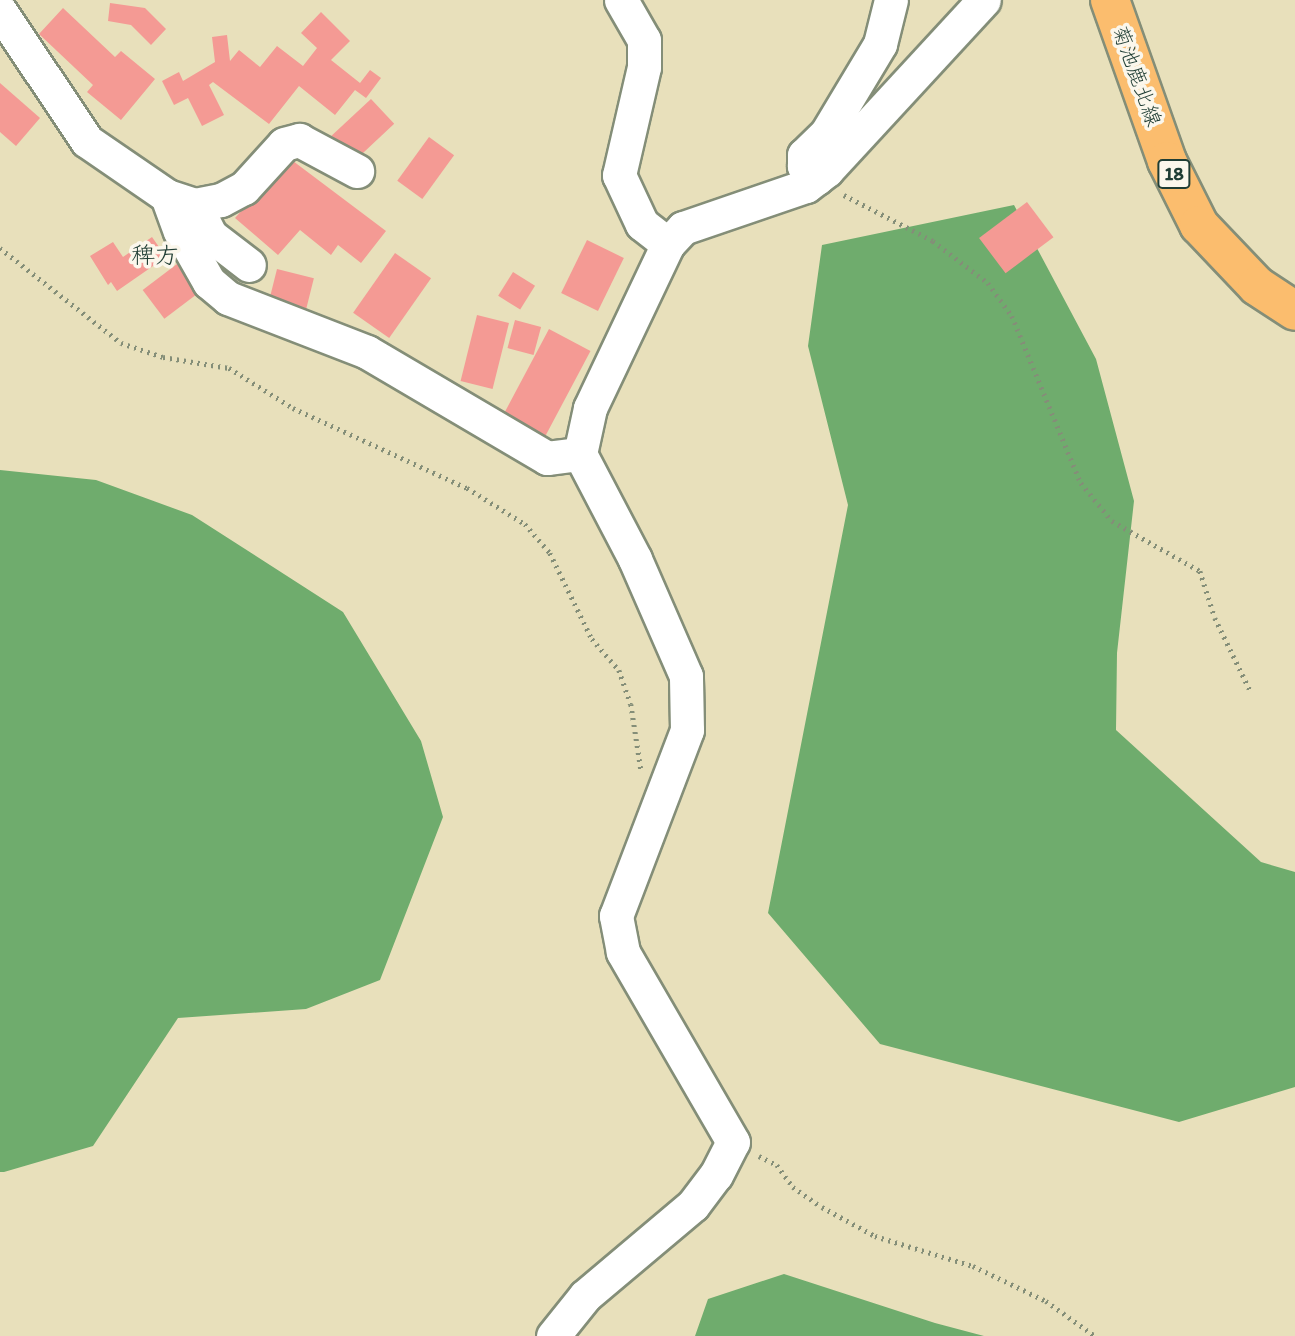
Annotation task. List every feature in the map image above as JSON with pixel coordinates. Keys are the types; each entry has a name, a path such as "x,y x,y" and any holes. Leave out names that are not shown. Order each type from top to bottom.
{"main road":[{"name":"菊池鹿北線","path":"1110,0 1167,161 1199,225 1257,286 1295,311"}],"street":[{"path":"621,0 644,40 644,67 619,174 642,224 668,244"},
{"path":"817,178 804,166 804,155 826,134 880,44 891,0"},
{"path":"553,1336 585,1296 693,1205 716,1175 733,1142 623,952 616,916 687,730 686,676 630,548 580,454 590,408 668,244 683,228 806,186 817,178 984,0"},
{"path":"0,11 87,141 181,201 209,235 249,265"},
{"path":"181,201 244,188 270,155 299,140 357,171"},
{"path":"181,201 180,231 209,282 228,299 367,352 547,458 580,454"}],"path":[{"path":"817,178 933,241 988,283 1013,316 1081,483 1112,521 1200,571 1215,618 1250,690"},
{"path":"0,248 121,342 163,356 229,368 293,408 467,488 525,524 550,553 592,639 619,670 631,704 636,760 646,780 665,786"},
{"path":"733,1142 777,1165 793,1187 865,1230 973,1266 1046,1301 1095,1336"}],"green space":[{"path":"1014,205 1096,359 1134,501 1117,653 1116,730 1261,862 1295,872 1295,1087 1179,1122 880,1044 768,913 848,505 808,346 822,245"},
{"path":"0,470 96,480 192,515 343,612 421,741 443,817 380,980 306,1009 178,1018 93,1146 4,1172 0,1172"},
{"path":"784,1274 984,1336 695,1336 708,1299"}],"building":[{"path":"110,3 145,8 166,29 151,45 131,25 108,21"},
{"path":"63,8 115,57 121,51 155,79 121,120 87,92 93,85 39,34"},
{"path":"321,12 350,41 331,60 360,83 370,70 381,78 366,98 355,90 335,115 299,86 269,124 213,82 209,85 224,115 202,126 188,98 174,105 162,81 179,72 183,81 215,62 212,37 227,35 230,61 239,50 260,67 277,46 303,66 317,48 301,33"},
{"path":"0,83 40,118 16,146 0,132"},
{"path":"371,99 394,124 355,161 332,136"},
{"path":"429,137 454,155 422,199 397,181"},
{"path":"289,158 386,231 361,263 338,245 331,255 300,230 278,255 235,218"},
{"path":"1027,202 1053,237 1006,273 979,238"},
{"path":"152,237 166,257 117,291 111,282 108,285 90,256 113,242 123,257"},
{"path":"587,240 624,258 598,311 561,293"},
{"path":"395,253 431,278 389,338 353,313"},
{"path":"177,264 199,293 164,319 143,290"},
{"path":"277,269 314,278 306,309 269,300"},
{"path":"513,272 535,286 520,310 498,296"},
{"path":"477,315 509,323 493,389 461,381"},
{"path":"515,320 541,327 534,355 507,348"},
{"path":"549,329 590,351 540,446 498,424"}],"district":[{"name":"稗方","path":"155,255"}]}
